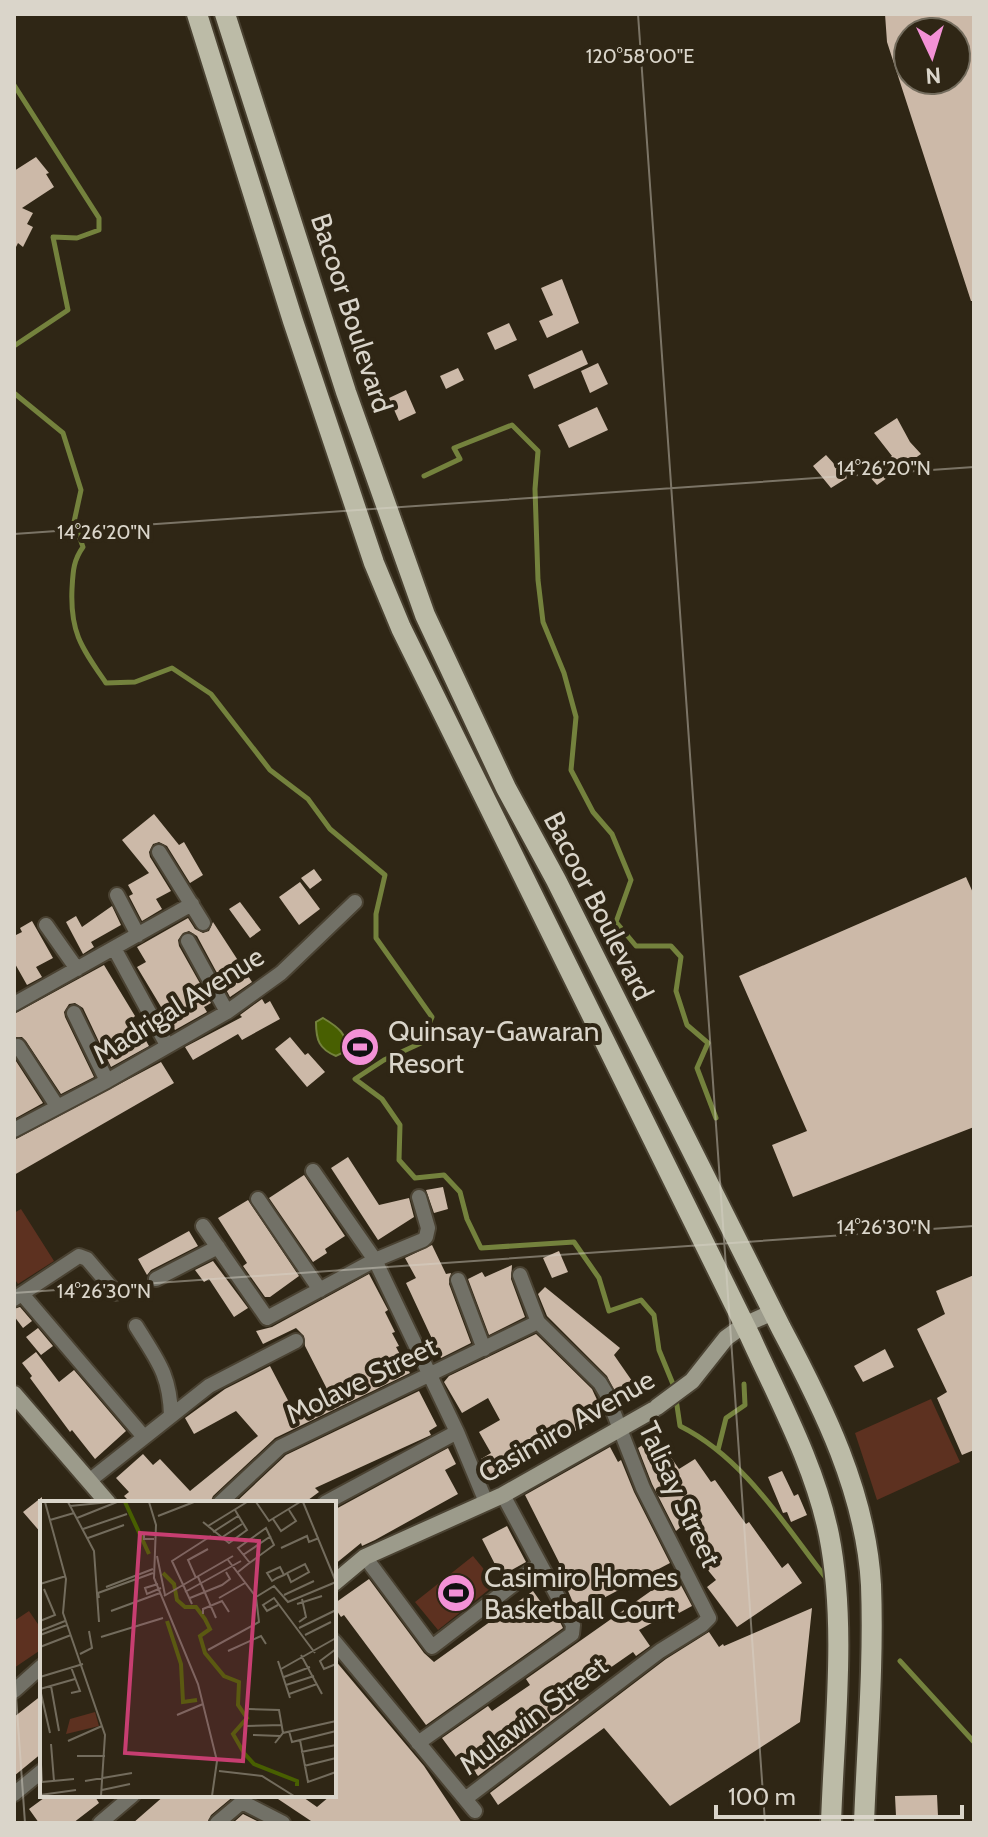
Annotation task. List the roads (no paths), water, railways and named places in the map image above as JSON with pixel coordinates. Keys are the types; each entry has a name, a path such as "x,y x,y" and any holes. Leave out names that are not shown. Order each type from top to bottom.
{"main road":[{"name":"Bacoor Boulevard","path":"225,14 346,392 425,615 506,788 556,880 808,1376 845,1465 865,1542 871,1583 864,1823"},
{"name":"Bacoor Boulevard","path":"197,17 293,321 385,589 408,642 795,1433 829,1533 837,1615 831,1823"}],"street":[{"path":"159,852 203,923"},
{"path":"117,895 138,935"},
{"name":"Madrigal Avenue","path":"14,1130 227,1012 281,973 355,902"},
{"path":"16,997 77,969 192,904"},
{"path":"46,925 77,969"},
{"path":"188,941 227,1012"},
{"path":"114,948 167,1045"},
{"path":"74,1013 107,1081"},
{"path":"18,1046 57,1106"},
{"path":"313,1171 375,1260 431,1375 486,1502"},
{"path":"203,1226 267,1318 375,1260 426,1237 428,1228 419,1197"},
{"path":"258,1199 320,1290"},
{"path":"156,1279 218,1247"},
{"path":"116,1293 87,1259 79,1256 18,1297 144,1437"},
{"path":"520,1275 538,1322"},
{"path":"458,1280 484,1349"},
{"name":"Casimiro Avenue","path":"336,1581 365,1557 503,1495 655,1408 692,1381 726,1338 744,1325 773,1312"},
{"name":"Molave Street","path":"222,1501 280,1447 538,1322"},
{"name":"Talisay Street","path":"538,1322 600,1383 643,1488 709,1618"},
{"path":"136,1326 166,1379 170,1390 171,1416"},
{"path":"89,1481 209,1386 296,1341"},
{"path":"14,1394 106,1501"},
{"path":"329,1501 457,1432"},
{"path":"418,1743 572,1634 573,1625 503,1495"},
{"path":"365,1557 432,1647 540,1564"},
{"name":"Mulawin Street","path":"465,1799 660,1651 709,1618"},
{"path":"336,1643 475,1811"},
{"path":"14,1691 40,1668"},
{"path":"14,1794 40,1773"},
{"path":"100,1823 131,1797"},
{"path":"217,1823 242,1802 283,1823"}],"waterway":[{"path":"14,85 99,218 99,230 77,238 53,237 68,310 14,346"},
{"path":"14,393 63,433 81,490 74,522 83,547 73,572 73,617 79,639 106,683 135,682 172,668 211,694 270,770 308,799 330,829 385,875 376,914 376,938 432,1017 421,1043 384,1060 355,1079 382,1099 400,1125 399,1160 415,1178 444,1175 460,1192 467,1219 481,1248 574,1242 599,1278 609,1311 641,1300 654,1315 659,1350 675,1389"},
{"path":"424,476 460,459 454,448 512,425 538,451 535,489 538,580 543,622 564,673 576,717 571,770 593,812 612,834 631,880 616,922 636,946 671,946 681,957 676,991 687,1025 708,1043 697,1068 716,1118"},
{"path":"718,1450 726,1418 745,1405 744,1384"},
{"path":"676,1399 680,1426 703,1439 743,1474 778,1514 826,1578"},
{"path":"900,1661 974,1742"}],"place":[{"name":"Quinsay-Gawaran Resort","path":"360,1047"},
{"name":"Casimiro Homes Basketball Court","path":"456,1593"}]}
